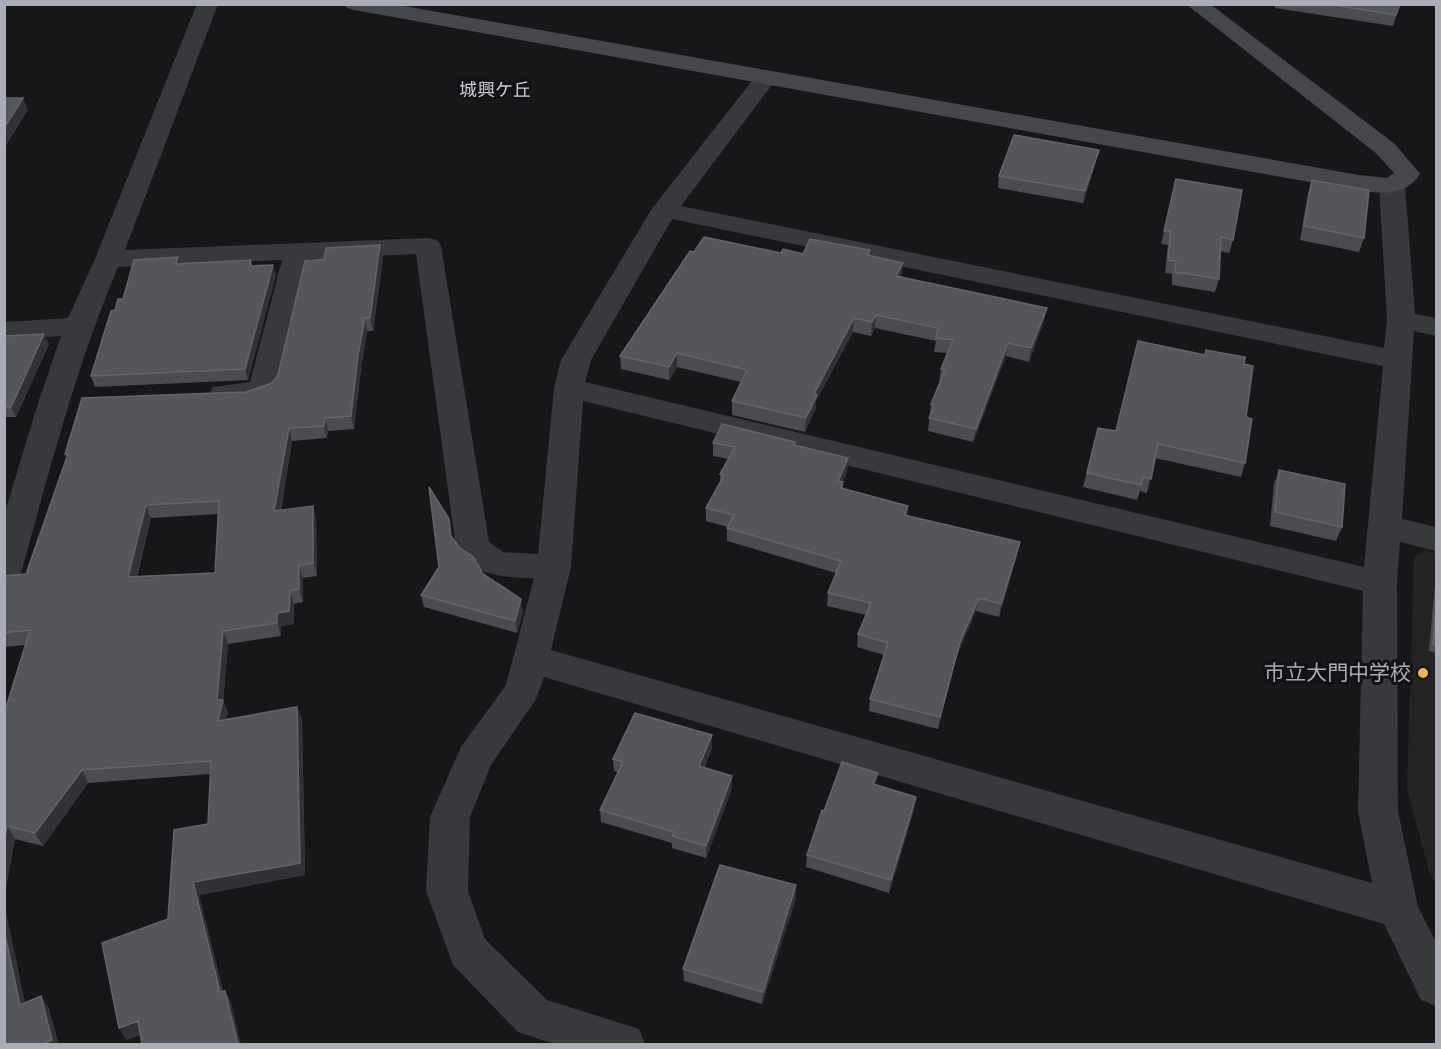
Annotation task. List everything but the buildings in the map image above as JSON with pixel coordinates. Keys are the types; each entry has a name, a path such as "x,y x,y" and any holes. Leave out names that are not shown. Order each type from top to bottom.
{"street":[{"path":"4,573 65,400 79,326 108,259 208,4"},
{"path":"354,4 1359,183 1392,186 1408,174 1386,149 1196,4"},
{"path":"623,1044 534,1017 468,951 447,891 450,817 475,758 523,689 554,567 569,388 576,360 664,210 766,78"},
{"path":"1392,186 1401,319 1380,583 1378,811 1398,909 1437,986"},
{"path":"664,210 1397,360"},
{"path":"108,259 428,246 473,548 496,564 554,567"},
{"path":"192,395 250,393 264,387 297,252"},
{"path":"1401,319 1437,327"},
{"path":"4,331 79,326"},
{"path":"569,388 1380,583"},
{"path":"1384,527 1437,539"},
{"path":"531,659 1398,909"}],"shaded area":[{"name":"市立大門中学校","path":"1424,550 1436,553 1436,885 1429,871 1407,789 1414,558"}],"place":[{"name":"市立大門中学校","path":"1423,673"}],"district":[{"name":"城興ケ丘","path":"495,90"}]}
